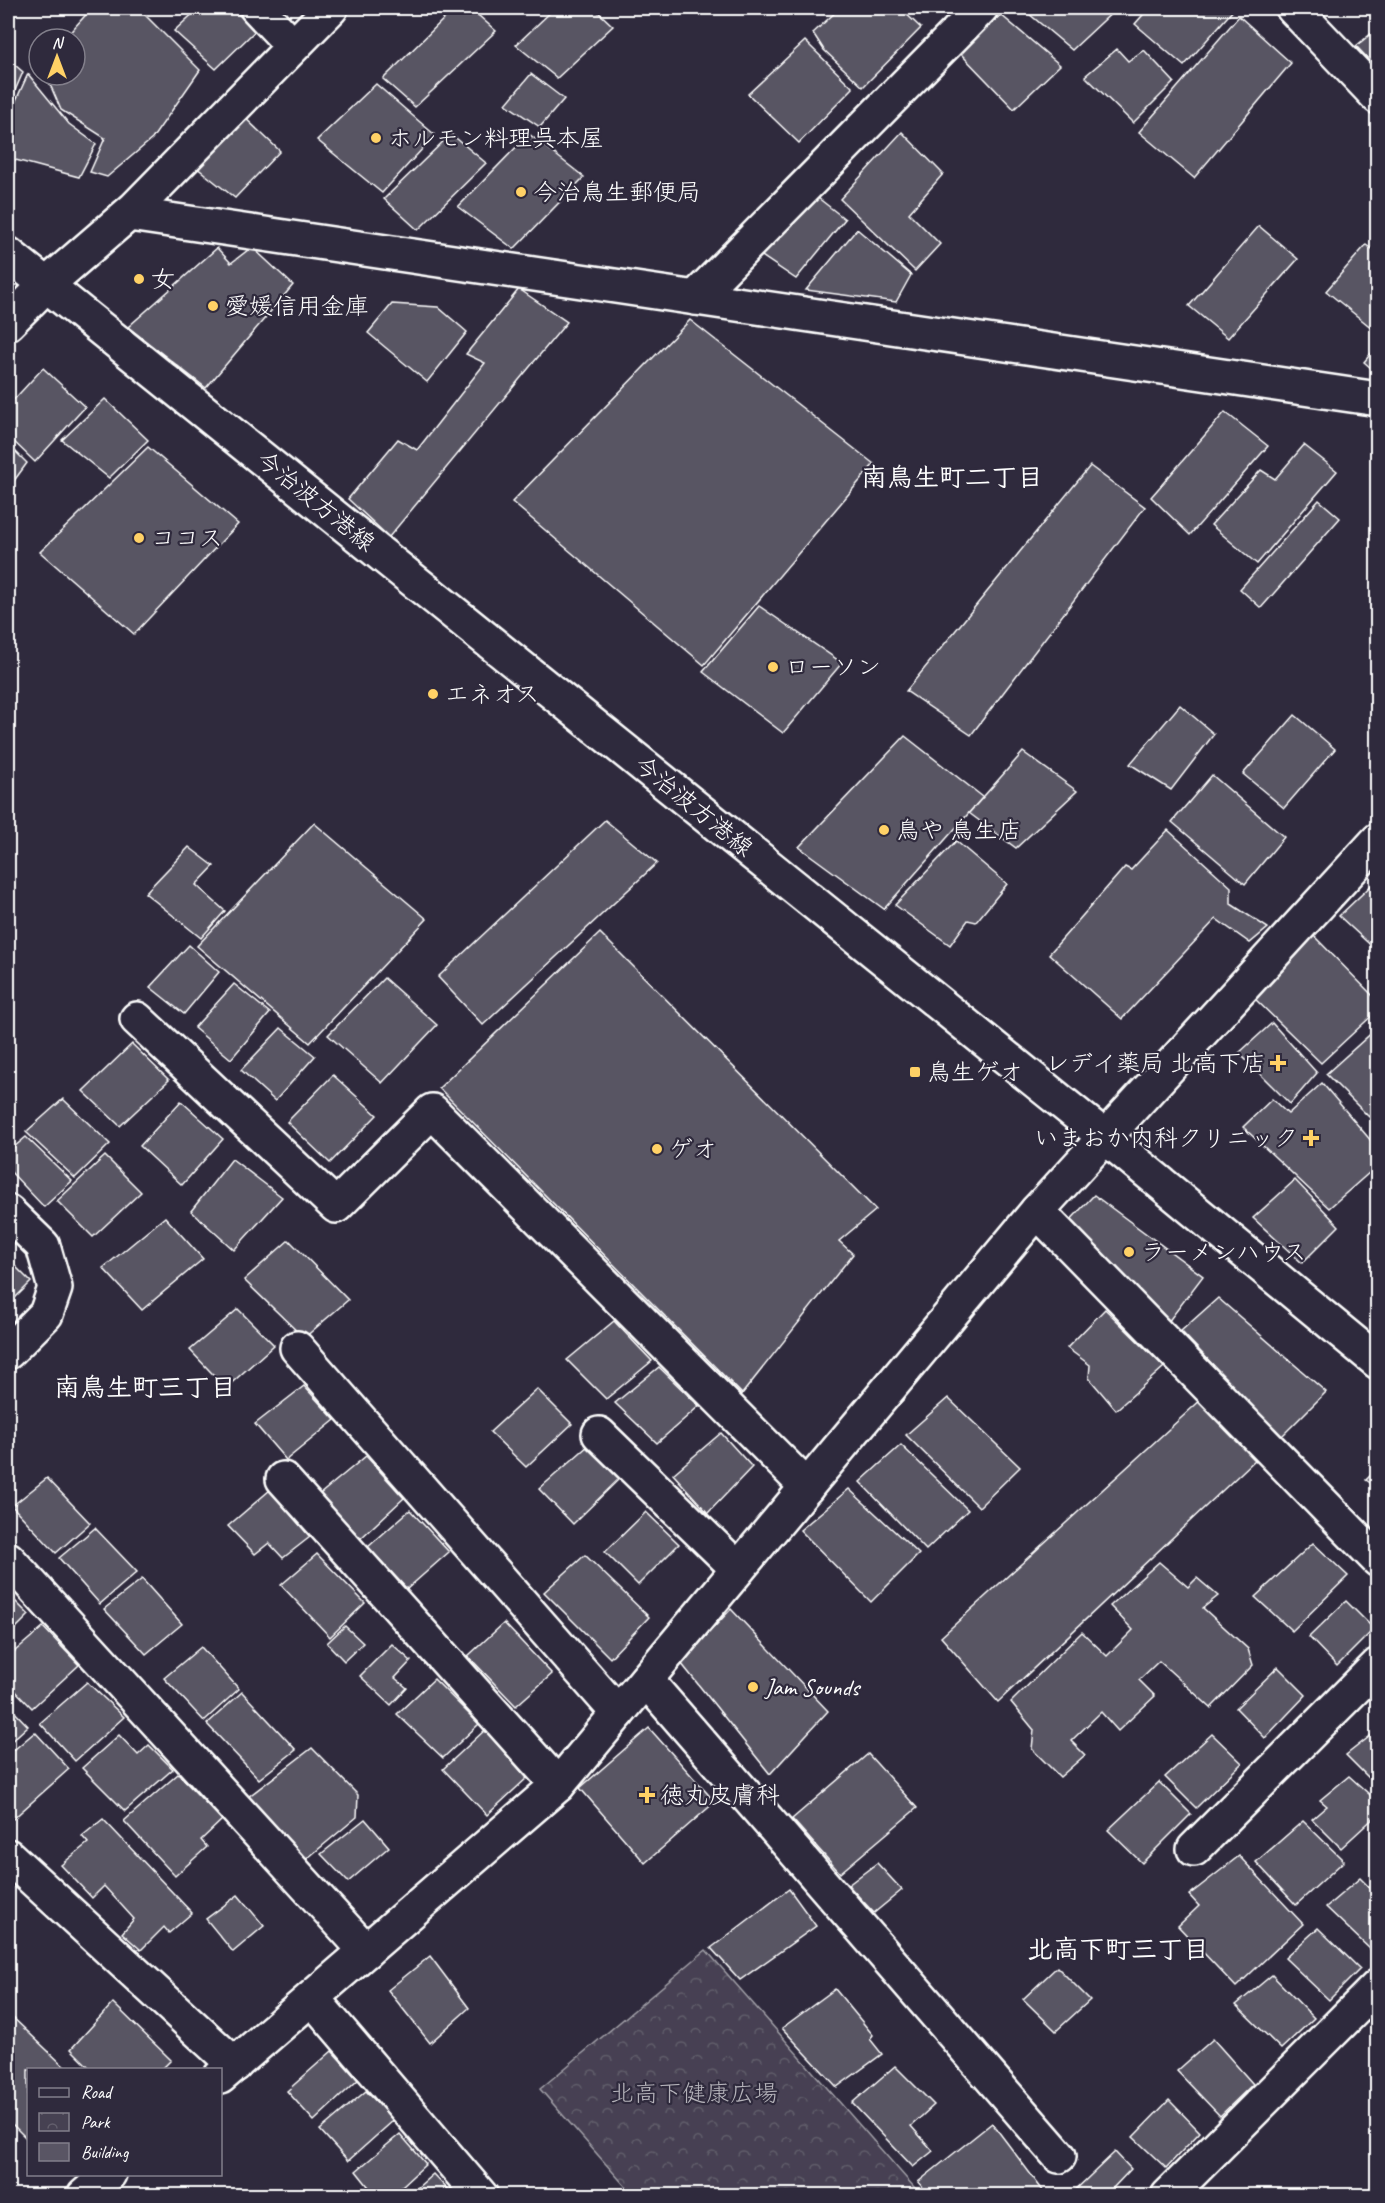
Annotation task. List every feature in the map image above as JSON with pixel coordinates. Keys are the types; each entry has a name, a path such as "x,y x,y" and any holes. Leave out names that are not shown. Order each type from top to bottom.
{"street":[{"path":"257,8 294,46"},
{"path":"8,323 45,285 129,214 331,8"},
{"path":"695,298 981,8"},
{"path":"1293,8 1377,97"},
{"path":"129,214 1377,399"},
{"name":"今治波方港線","path":"8,254 1105,1137 1377,1362"},
{"path":"8,1856 228,2071 558,1785 1037,1211 1377,840"},
{"path":"137,1019 336,1206 432,1111 807,1487"},
{"path":"1037,1211 1377,1560"},
{"path":"8,1212 43,1246 55,1288 46,1314 8,1352"},
{"path":"297,1348 618,1713"},
{"path":"599,1434 738,1569"},
{"path":"283,1479 558,1785"},
{"path":"8,1559 366,1951"},
{"path":"1194,1849 1377,1665"},
{"path":"646,1680 1059,2156"},
{"path":"1168,2196 1377,1986"},
{"path":"312,1998 481,2196"},
{"path":"84,2196 108,2176"}],"green space":[{"name":"北高下健康広場","path":"706,1950 921,2195 633,2195 540,2089"}],"building":[{"path":"92,8 138,8 200,70 152,139 107,177 90,172 105,138 61,110 51,87 87,87 87,27 75,27"},
{"path":"199,8 232,8 255,31 216,69 174,31"},
{"path":"455,8 470,8 496,31 415,107 383,79"},
{"path":"555,8 594,8 613,26 557,78 516,45"},
{"path":"840,8 900,8 921,28 863,87 824,50 813,33"},
{"path":"925,8 945,8 935,17"},
{"path":"1022,8 1117,8 1072,50"},
{"path":"1149,8 1235,8 1184,66 1135,24"},
{"path":"1001,15 1060,65 1014,109 959,52"},
{"path":"1239,16 1291,63 1194,178 1139,132"},
{"path":"1378,28 1378,69 1356,46"},
{"path":"805,41 853,88 799,143 748,94"},
{"path":"1117,49 1128,61 1144,50 1174,82 1133,123 1085,76"},
{"path":"8,59 23,72 8,107"},
{"path":"531,74 564,99 540,127 506,104"},
{"path":"27,76 27,87 39,87 69,124 96,144 79,177 8,158 8,118"},
{"name":"ホルモン料理呉本屋","path":"376,84 435,135 382,193 317,140"},
{"path":"242,115 280,151 235,198 191,163"},
{"path":"902,132 943,174 909,213 940,244 915,271 840,199"},
{"path":"451,134 486,163 418,230 384,199"},
{"name":"今治鳥生郵便局","path":"529,134 584,177 514,249 458,207"},
{"path":"813,194 845,219 796,279 759,254"},
{"path":"1259,226 1298,259 1228,338 1189,306"},
{"path":"857,229 911,275 896,302 806,290"},
{"path":"1366,245 1378,253 1378,333 1326,291"},
{"name":"愛媛信用金庫","path":"252,247 293,285 206,388 128,327 217,248 231,263"},
{"path":"519,289 567,322 389,537 348,499 398,439 417,450 485,363 466,354"},
{"path":"392,304 438,307 467,332 427,382 368,333"},
{"path":"690,320 874,464 704,665 512,502"},
{"path":"1378,345 1378,374 1364,362"},
{"path":"43,368 85,407 35,462 8,436 8,406"},
{"path":"105,399 148,440 109,478 62,440"},
{"path":"1225,412 1268,446 1190,535 1151,497"},
{"path":"8,444 27,463 8,489"},
{"path":"1304,445 1337,471 1257,564 1211,525 1261,470 1275,479"},
{"name":"ココス","path":"148,447 238,524 134,634 40,552"},
{"path":"1090,466 1145,507 971,735 906,691"},
{"path":"1319,500 1340,518 1261,608 1240,589"},
{"name":"ローソン","path":"759,606 842,663 783,733 703,672"},
{"path":"1180,705 1214,734 1171,790 1130,764"},
{"path":"1295,715 1335,749 1284,808 1243,774"},
{"name":"鳥や 鳥生店","path":"905,736 983,797 884,909 799,847"},
{"path":"1023,752 1077,791 1016,848 969,813"},
{"path":"1212,775 1284,837 1245,884 1172,822"},
{"path":"605,820 657,863 483,1025 438,977"},
{"path":"314,823 427,919 310,1043 197,946"},
{"path":"1168,830 1231,887 1231,904 1268,928 1250,943 1216,919 1122,1019 1049,954 1125,867 1131,870"},
{"path":"956,841 1007,884 976,922 968,920 950,945 895,905"},
{"path":"189,847 214,866 196,885 225,911 201,938 145,893"},
{"path":"1378,879 1378,952 1339,916"},
{"name":"ゲオ","path":"600,933 876,1210 839,1241 853,1254 742,1394 439,1088"},
{"path":"1313,935 1378,1001 1378,1010 1321,1063 1252,996"},
{"path":"189,945 219,972 184,1014 150,987"},
{"path":"384,978 437,1025 382,1083 328,1035"},
{"path":"234,984 270,1013 231,1059 194,1028"},
{"name":"レデイ薬局 北高下店","path":"1272,1023 1317,1073 1290,1104 1239,1053"},
{"path":"281,1028 315,1056 275,1101 241,1070"},
{"path":"1375,1030 1378,1109 1369,1117 1326,1074"},
{"path":"132,1044 169,1080 120,1126 83,1091"},
{"path":"333,1075 377,1115 330,1163 287,1122"},
{"name":"いまおか内科クリニック","path":"1322,1083 1378,1149 1378,1165 1329,1208 1243,1127 1272,1099 1288,1114"},
{"path":"63,1099 110,1144 75,1178 26,1132"},
{"path":"181,1101 223,1139 182,1185 140,1146"},
{"path":"26,1137 72,1181 44,1207 8,1169 8,1152"},
{"path":"105,1156 141,1192 93,1237 57,1201"},
{"path":"232,1159 282,1197 234,1250 191,1211"},
{"path":"1295,1180 1339,1226 1302,1263 1253,1218"},
{"name":"ラーメンハウス","path":"1094,1195 1203,1276 1165,1326 1063,1228"},
{"path":"165,1217 203,1259 142,1310 103,1268"},
{"path":"289,1240 348,1300 304,1338 244,1280"},
{"path":"8,1259 31,1282 8,1305"},
{"path":"1218,1298 1326,1392 1281,1437 1181,1331"},
{"path":"238,1309 274,1345 226,1388 190,1350"},
{"path":"1105,1309 1164,1367 1116,1410 1089,1378 1090,1365 1067,1348"},
{"path":"614,1321 652,1361 606,1399 567,1360"},
{"path":"659,1367 699,1406 657,1443 615,1403"},
{"path":"304,1386 335,1420 286,1460 255,1424"},
{"path":"537,1389 572,1424 526,1467 490,1432"},
{"path":"1204,1397 1256,1459 998,1702 941,1637"},
{"path":"948,1398 1020,1467 979,1507 906,1435"},
{"path":"721,1433 752,1467 708,1513 673,1474"},
{"path":"589,1445 620,1478 573,1524 539,1489"},
{"path":"901,1445 968,1510 926,1550 860,1482"},
{"path":"366,1456 404,1498 360,1539 320,1494"},
{"path":"1378,1468 1378,1488 1366,1480"},
{"path":"47,1478 90,1523 56,1553 12,1506"},
{"path":"849,1489 919,1554 871,1602 800,1530"},
{"path":"270,1490 310,1537 283,1558 269,1543 255,1554 228,1526"},
{"path":"410,1510 449,1552 407,1589 368,1547"},
{"path":"646,1512 679,1544 638,1585 605,1552"},
{"path":"95,1528 137,1572 100,1604 59,1558"},
{"path":"1313,1543 1348,1576 1292,1631 1255,1597"},
{"path":"317,1554 365,1603 330,1637 281,1585"},
{"path":"585,1555 649,1617 610,1658 544,1592"},
{"path":"1159,1562 1188,1587 1197,1578 1218,1596 1203,1608 1248,1649 1253,1665 1211,1708 1159,1661 1139,1680 1155,1696 1118,1731 1101,1712 1071,1741 1085,1755 1060,1777 1032,1749 1034,1730 1011,1702 1082,1632 1107,1656 1133,1630 1110,1606"},
{"path":"142,1579 182,1624 146,1654 104,1609"},
{"path":"8,1594 29,1615 8,1636"},
{"path":"1346,1601 1374,1629 1337,1666 1309,1637"},
{"name":"Jam Sounds","path":"731,1609 828,1711 770,1774 681,1663"},
{"path":"504,1623 552,1674 516,1706 468,1656"},
{"path":"345,1626 363,1643 344,1661 327,1643"},
{"path":"43,1627 79,1665 32,1708 8,1683 8,1657"},
{"path":"392,1644 411,1661 395,1678 407,1688 391,1705 360,1676"},
{"path":"201,1647 239,1689 204,1721 164,1678"},
{"path":"1278,1667 1306,1695 1265,1738 1236,1708"},
{"path":"434,1679 479,1724 443,1758 397,1714"},
{"path":"87,1682 124,1717 75,1761 40,1723"},
{"path":"242,1692 296,1750 259,1779 207,1724"},
{"path":"8,1705 28,1726 8,1744"},
{"name":"徳丸皮膚科","path":"649,1728 715,1802 645,1863 580,1788"},
{"path":"485,1730 527,1778 487,1815 443,1769"},
{"path":"1378,1730 1378,1787 1346,1755"},
{"path":"35,1732 69,1769 13,1819 8,1814 8,1755"},
{"path":"1212,1734 1242,1763 1196,1808 1165,1777"},
{"path":"119,1735 138,1755 149,1745 173,1769 125,1811 82,1768"},
{"path":"312,1748 358,1795 357,1817 303,1862 244,1800"},
{"path":"868,1754 917,1808 840,1873 792,1819"},
{"path":"178,1774 222,1820 201,1840 207,1847 175,1876 124,1821"},
{"path":"1349,1776 1378,1802 1378,1814 1341,1848 1312,1819 1327,1806 1320,1800"},
{"path":"1159,1782 1191,1814 1142,1863 1108,1830"},
{"path":"103,1819 192,1913 169,1933 164,1927 141,1950 122,1933 134,1919 104,1886 92,1898 61,1865 88,1843 82,1836"},
{"path":"365,1819 389,1847 348,1882 321,1854"},
{"path":"1303,1821 1344,1861 1296,1905 1256,1862"},
{"path":"1239,1856 1303,1924 1236,1987 1178,1926 1199,1906 1189,1895"},
{"path":"877,1863 902,1890 874,1913 848,1885"},
{"path":"1360,1878 1378,1896 1378,1944 1371,1950 1326,1907"},
{"path":"789,1889 816,1926 740,1980 711,1948"},
{"path":"238,1895 264,1926 233,1952 206,1919"},
{"path":"1318,1928 1360,1969 1329,2000 1285,1958"},
{"path":"430,1956 469,2008 430,2043 388,1990"},
{"path":"1057,1967 1090,2000 1056,2031 1023,1999"},
{"path":"1272,1975 1314,2018 1281,2049 1236,2005"},
{"path":"835,1989 873,2035 870,2039 882,2054 837,2087 782,2028"},
{"path":"113,2003 171,2060 163,2068 90,2068 71,2049"},
{"path":"8,2013 66,2068 27,2068 27,2139 8,2120"},
{"path":"1213,2039 1253,2084 1220,2116 1177,2071"},
{"path":"332,2051 358,2080 314,2121 287,2091"},
{"path":"895,2066 934,2105 911,2126 933,2151 913,2167 852,2103"},
{"path":"366,2091 394,2120 348,2161 320,2130"},
{"path":"1169,2100 1200,2132 1166,2168 1133,2137"},
{"path":"992,2123 1047,2196 930,2196 918,2182"},
{"path":"400,2134 426,2164 391,2196 376,2196 356,2171"},
{"path":"1115,2152 1131,2169 1113,2188 1122,2196 1069,2196"},
{"path":"433,2174 454,2196 408,2196"}],"place":[{"name":"ホルモン料理呉本屋","path":"376,138"},
{"name":"今治鳥生郵便局","path":"521,192"},
{"name":"女","path":"139,279"},
{"name":"愛媛信用金庫","path":"213,306"},
{"name":"ココス","path":"139,538"},
{"name":"ローソン","path":"773,667"},
{"name":"エネオス","path":"433,694"},
{"name":"鳥や 鳥生店","path":"884,830"},
{"name":"レデイ薬局 北高下店","path":"1278,1063"},
{"name":"鳥生ゲオ","path":"915,1072"},
{"name":"いまおか内科クリニック","path":"1311,1138"},
{"name":"ゲオ","path":"657,1149"},
{"name":"ラーメンハウス","path":"1129,1252"},
{"name":"Jam Sounds","path":"753,1687"},
{"name":"徳丸皮膚科","path":"647,1795"}],"district":[{"name":"南鳥生町二丁目","path":"952,477"},
{"name":"南鳥生町三丁目","path":"145,1387"},
{"name":"北高下町三丁目","path":"1118,1949"}]}
